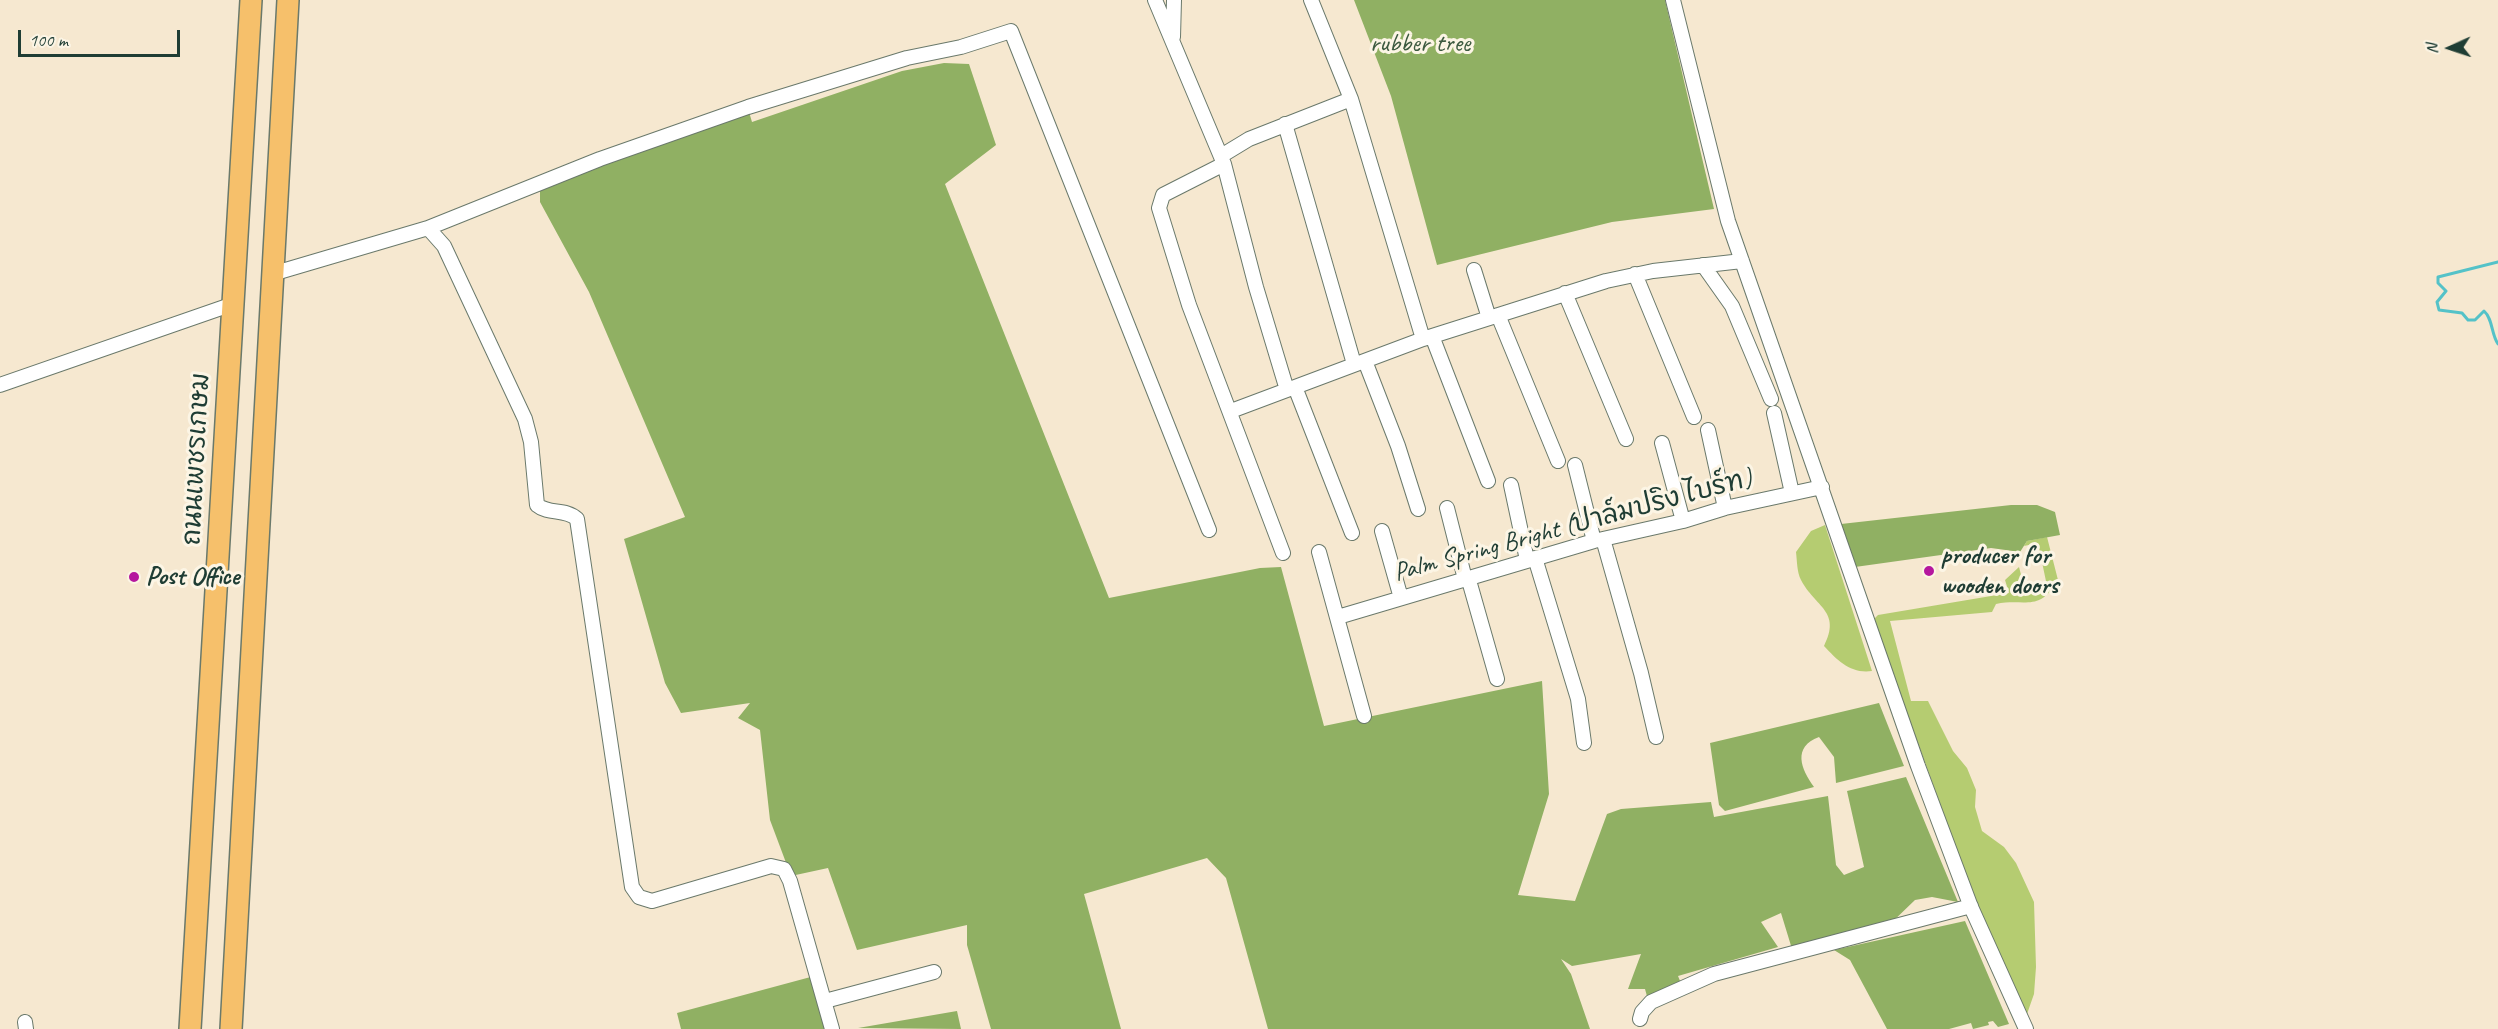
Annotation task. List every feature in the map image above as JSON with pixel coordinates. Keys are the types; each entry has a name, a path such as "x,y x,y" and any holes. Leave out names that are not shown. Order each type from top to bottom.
{"highway":[{"name":"ถนนเพชรเกษม","path":"190,1029 251,0"},
{"path":"231,1029 288,0"}],"street":[{"path":"1155,0 1222,160 1256,287 1291,388 1352,533"},
{"path":"1174,0 1174,45"},
{"path":"1311,0 1351,99 1427,338 1488,481"},
{"path":"1673,0 1728,220 1742,261 1822,487 1875,646 1971,906 2026,1029"},
{"path":"272,274 428,228 600,159 748,107 896,61 961,48 1011,31 1209,530"},
{"path":"1283,553 1189,305 1159,204 1163,195 1222,160 1249,139 1351,99"},
{"path":"1286,124 1359,363 1398,447 1418,509"},
{"path":"428,228 444,246 525,419 531,442 537,505 542,509 571,513 577,519 632,887 639,897 652,901 771,866 784,869 790,881 832,1029"},
{"path":"1231,411 1427,338 1565,293 1635,274 1742,261"},
{"path":"1702,266 1732,306 1772,406 1792,493"},
{"path":"1474,270 1557,461"},
{"path":"1635,274 1694,417"},
{"path":"1565,293 1626,439"},
{"path":"0,385 233,304"},
{"path":"1708,430 1725,507"},
{"path":"1662,443 1683,521"},
{"path":"1575,465 1641,673 1656,737"},
{"path":"1511,485 1531,559 1578,699 1584,743"},
{"name":"Palm Spring Bright (ปาล์มปริง ไบร์ท)","path":"1338,617 1599,540 1683,521 1725,507 1822,487"},
{"path":"1448,508 1497,679"},
{"path":"1382,531 1401,598"},
{"path":"1319,552 1364,716"},
{"path":"1640,1019 1642,1012 1651,1002 1714,974 1971,906"},
{"path":"825,1001 934,972"}],"green space":[{"name":"rubber tree","path":"1354,0 1665,0 1714,209 1612,222 1437,265 1391,96"},
{"path":"944,63 969,64 996,145 945,184 1109,598 1260,568 1281,567 1324,726 1542,681 1549,794 1518,895 1575,901 1607,814 1621,809 1711,802 1714,817 1828,796 1836,865 1844,875 1864,867 1847,791 1906,777 1958,902 1932,897 1915,900 1888,926 1792,949 1781,913 1761,922 1778,947 1678,976 1685,993 1650,1007 1645,989 1628,989 1641,954 1572,966 1561,959 1571,974 1590,1029 1268,1029 1226,878 1207,858 1084,894 1121,1029 991,1029 967,945 967,925 857,950 828,868 791,876 770,820 760,730 738,718 750,703 681,713 665,683 624,539 685,517 589,292 540,202 540,180 749,112 752,122 902,71"},
{"path":"2011,505 2037,505 2055,512 2060,535 2027,541 2020,552 1991,548 1855,567 1841,524"},
{"path":"1825,525 1872,671 1851,668 1824,646 1829,634 1828,617 1800,577 1796,552 1811,531"},
{"path":"2047,537 2058,580 2051,590 2038,601 1996,604 1992,612 1890,621 1911,701 1928,701 1953,751 1967,768 1976,790 1975,807 1982,831 2004,847 2016,863 2034,902 2036,967 2034,994 2027,1014 1973,894 1873,620 1878,615 2009,593 2005,580 2019,567 2025,590 2047,586 2038,543 2024,546 2027,541"},
{"path":"1879,703 1904,766 1836,783 1834,757 1819,737 1805,746 1802,752 1803,766 1814,787 1725,811 1719,805 1710,743"},
{"path":"1965,921 2009,1024 1998,1027 1993,1021 1988,1022 1989,1025 1973,1029 1971,1023 1949,1029 1887,1029 1850,960 1834,950"},
{"path":"818,975 832,1029 681,1029 677,1013"},
{"path":"957,1011 961,1029 858,1028"}],"waterway":[{"path":"2498,262 2438,277 2438,283 2446,291 2437,302 2439,310 2462,313 2468,320 2475,320 2484,311 2489,318 2498,344"}],"place":[{"name":"producer for wooden doors","path":"1929,571"},
{"name":"Post Office","path":"134,577"}]}
